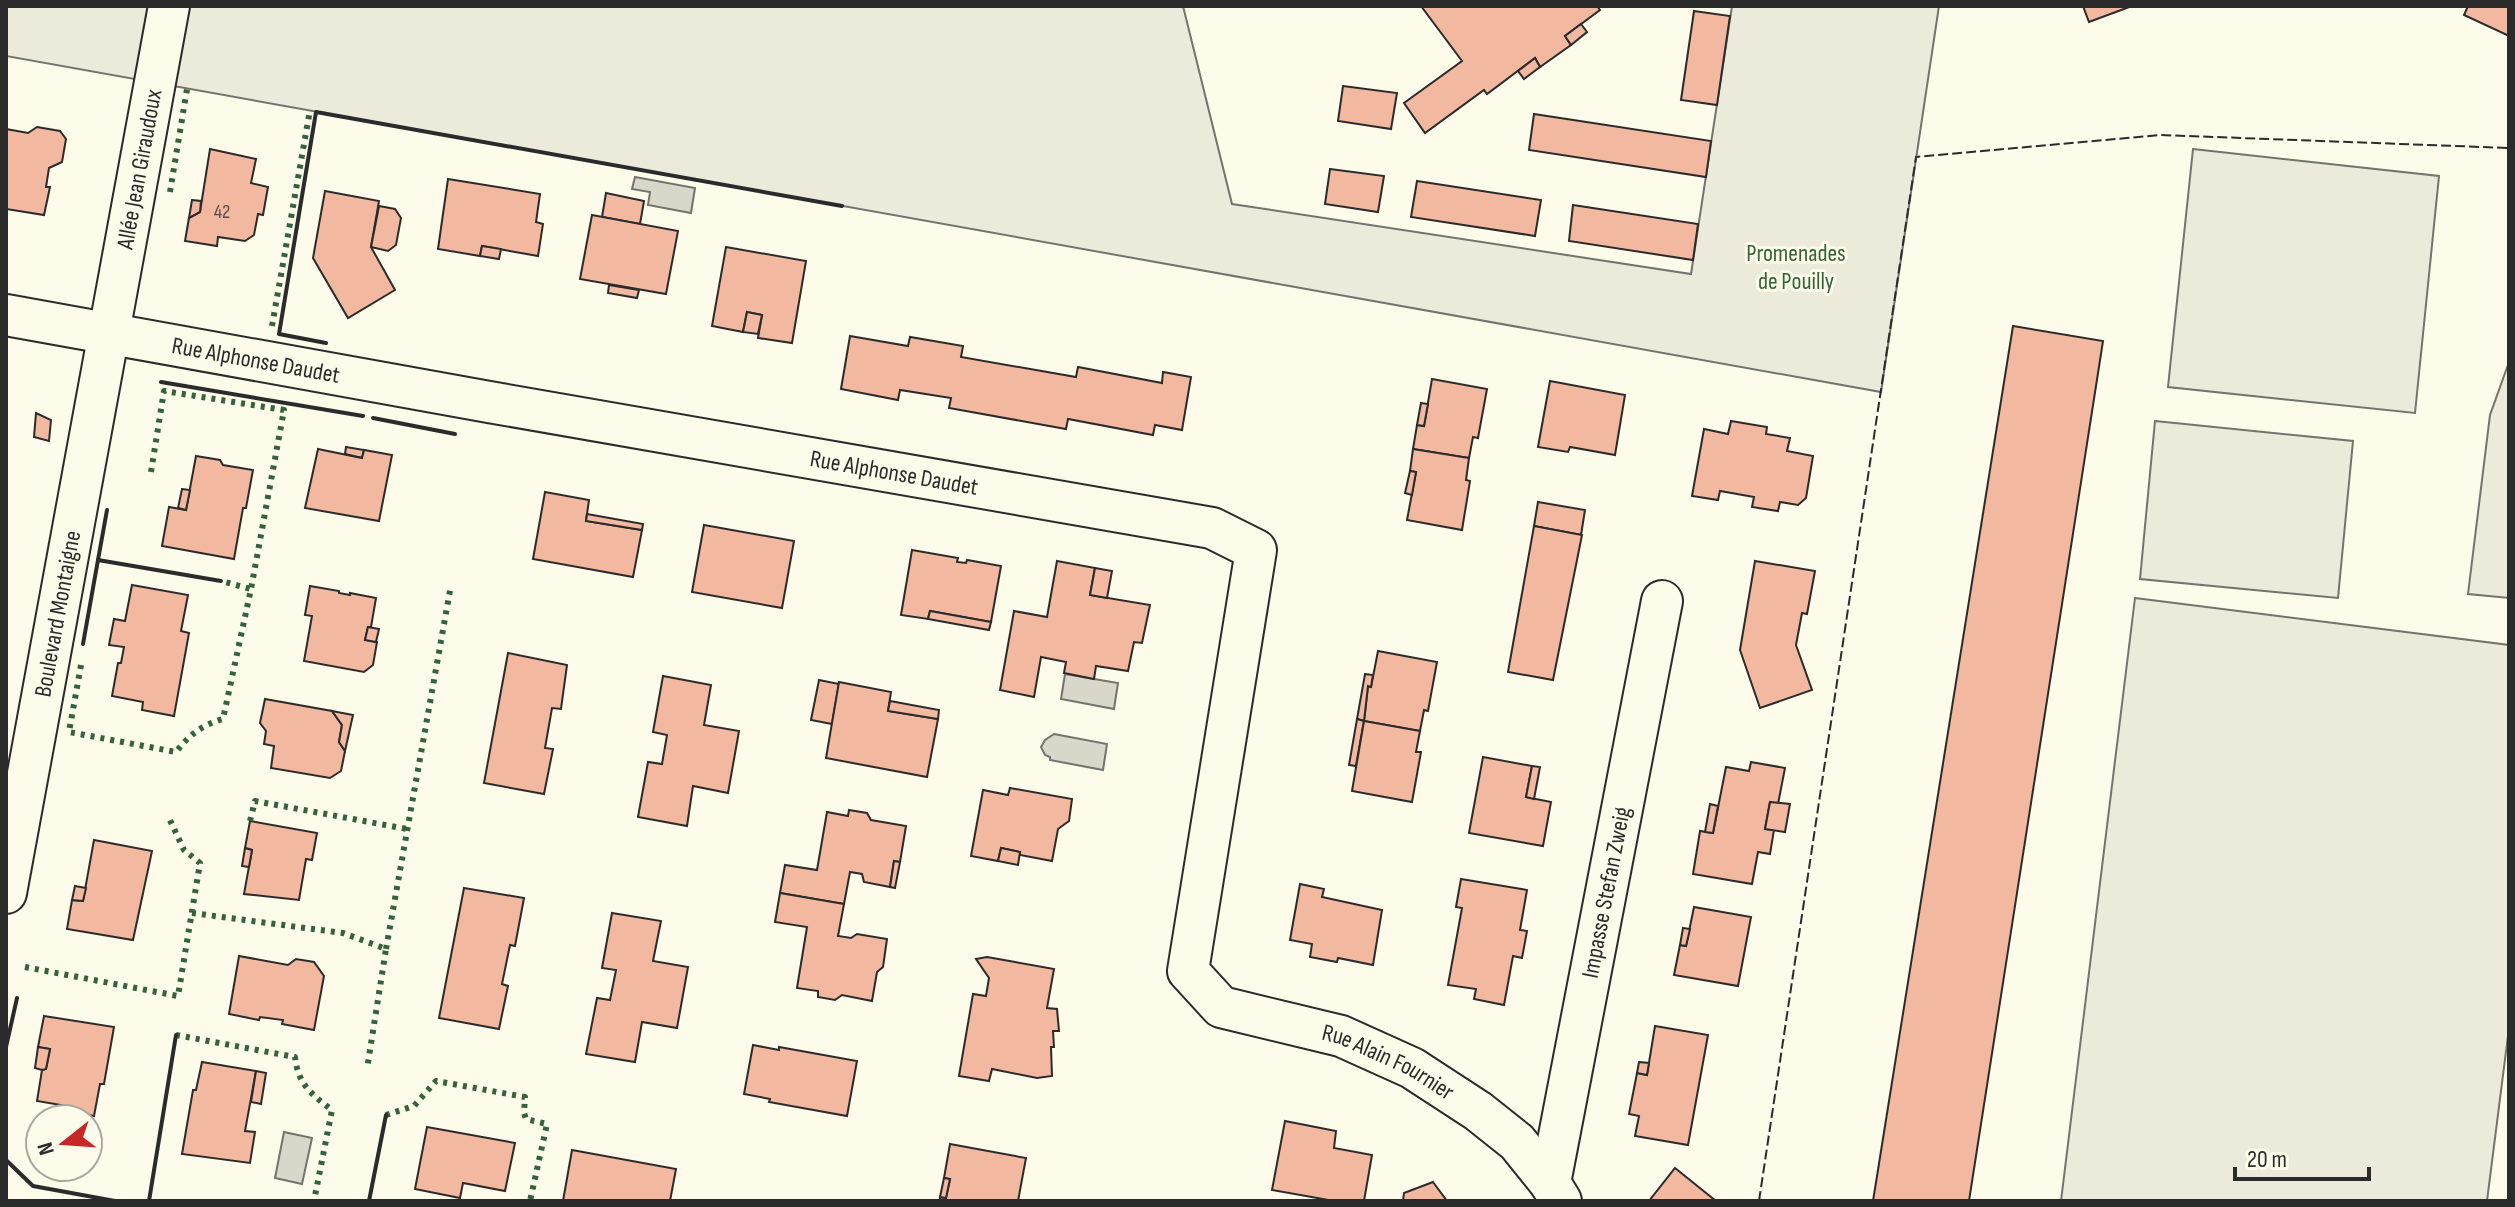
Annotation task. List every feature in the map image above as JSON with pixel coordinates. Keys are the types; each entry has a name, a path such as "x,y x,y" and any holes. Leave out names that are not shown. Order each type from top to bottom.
{"street":[{"name":"Allée Jean Giraudoux","path":"108,332 169,6"},
{"path":"6,315 108,332"},
{"name":"Boulevard Montaigne","path":"6,893 108,332"},
{"name":"Rue Alphonse Daudet","path":"108,332 504,405 1212,528 1256,550 1188,971"},
{"name":"Impasse Stefan Zweig","path":"1555,1192 1662,601"},
{"name":"Rue Alain Fournier","path":"1188,971 1221,1007 1341,1036 1412,1068 1478,1111 1517,1142 1555,1192"}],"green space":[{"name":"Promenades de Pouilly","path":"6,6 1183,6 1232,204 1691,274 1732,6 1939,6 1881,392 6,56"},
{"path":"2193,149 2439,176 2415,413 2168,387"},
{"path":"2135,598 2509,645 2509,1028 2487,1201 2061,1201"}],"shaded area":[{"path":"635,177 695,188 691,213 648,205 650,192 632,189"},
{"path":"2509,362 2509,598 2468,594 2490,415"},
{"path":"2155,421 2353,441 2338,598 2140,579"},
{"path":"1065,674 1118,683 1114,709 1061,699"},
{"path":"1054,734 1107,744 1103,770 1050,760 1041,747"},
{"path":"284,1132 312,1138 302,1184 275,1178"}],"building":[{"path":"1421,6 1597,6 1600,10 1565,36 1571,45 1540,67 1535,58 1487,94 1484,90 1425,133 1404,103 1462,61"},
{"path":"2083,6 2132,6 2089,22"},
{"path":"2468,6 2509,6 2509,36 2464,15"},
{"path":"1694,11 1730,16 1717,105 1681,100"},
{"path":"1581,24 1587,32 1571,45 1565,36"},
{"path":"1535,58 1540,67 1524,79 1518,71"},
{"path":"1343,86 1397,93 1391,129 1338,121"},
{"path":"1534,114 1711,141 1706,177 1529,150"},
{"path":"37,127 60,131 66,139 62,162 49,168 46,187 50,187 44,215 6,209 6,129 28,133"},
{"path":"210,149 256,159 251,183 268,187 263,215 258,214 254,235 245,241 218,237 217,246 185,241 189,218 200,212"},
{"path":"1330,169 1384,176 1378,212 1325,204"},
{"path":"448,179 540,194 536,222 543,224 538,256 482,246 480,256 438,249"},
{"path":"1417,181 1541,200 1535,236 1411,217"},
{"path":"325,191 379,201 371,247 395,290 348,318 313,258"},
{"path":"606,193 644,201 640,224 602,217"},
{"path":"192,200 201,201 200,212 189,218"},
{"path":"1573,205 1698,224 1693,260 1569,241"},
{"path":"379,206 395,209 401,218 396,245 388,251 371,247"},
{"path":"592,215 678,231 666,294 580,279"},
{"path":"482,246 501,249 499,259 480,256"},
{"path":"726,247 806,261 792,343 758,338 762,315 747,312 743,332 712,326"},
{"path":"609,285 639,290 637,298 608,293"},
{"path":"747,312 762,315 758,334 743,332"},
{"path":"2013,326 2103,341 1969,1201 1873,1201"},
{"path":"850,336 908,346 910,337 963,346 961,357 1076,377 1078,367 1162,383 1163,372 1191,377 1182,430 1155,425 1153,435 1068,419 1066,429 949,408 951,398 900,390 898,400 841,389"},
{"path":"1432,379 1487,389 1478,438 1473,437 1469,458 1413,449 1417,425 1424,426"},
{"path":"1550,381 1625,395 1615,455 1570,447 1568,452 1538,447"},
{"path":"1421,403 1428,404 1424,426 1417,425"},
{"path":"36,413 51,420 49,441 34,437"},
{"path":"1731,421 1767,427 1766,434 1790,438 1787,451 1813,456 1806,498 1798,505 1780,502 1778,511 1752,507 1754,497 1720,491 1718,500 1692,496 1704,429 1728,434"},
{"path":"346,447 364,450 362,458 345,454"},
{"path":"318,449 362,458 364,450 392,455 379,521 305,508"},
{"path":"1413,449 1469,458 1466,480 1470,481 1462,530 1407,520 1416,472 1410,471"},
{"path":"196,456 253,470 234,559 162,546 169,507 186,510"},
{"path":"1410,471 1416,472 1412,495 1405,493"},
{"path":"182,489 190,490 186,510 178,508"},
{"path":"545,492 589,500 586,521 642,530 633,577 533,559"},
{"path":"1538,502 1585,510 1581,535 1534,526"},
{"path":"587,514 643,524 642,530 586,521"},
{"path":"704,525 794,541 782,608 692,592"},
{"path":"1534,526 1582,535 1553,680 1508,672"},
{"path":"912,550 958,558 957,562 966,563 967,560 1001,566 991,622 930,611 928,619 901,615"},
{"path":"1057,561 1095,568 1090,595 1150,605 1142,643 1134,642 1128,671 1096,666 1094,679 1064,673 1066,662 1041,657 1034,697 1000,690 1014,611 1047,617"},
{"path":"1755,561 1815,571 1807,614 1802,613 1796,645 1812,690 1760,708 1740,650"},
{"path":"1095,568 1112,571 1107,598 1090,595"},
{"path":"132,585 188,595 181,631 189,633 174,716 142,710 143,702 112,696 124,647 109,645 114,619 125,621"},
{"path":"310,586 376,598 371,627 368,627 365,640 377,642 373,665 364,672 304,661 312,616 305,615"},
{"path":"930,611 991,622 989,630 928,619"},
{"path":"368,627 379,629 376,642 365,640"},
{"path":"1378,651 1437,662 1428,711 1424,710 1420,731 1364,721 1368,686 1371,687"},
{"path":"508,653 567,665 561,709 552,708 545,748 553,749 544,794 484,783"},
{"path":"1365,674 1373,675 1371,687 1368,686 1364,721 1357,719"},
{"path":"663,676 711,685 704,725 739,731 728,793 693,786 687,826 638,817 648,762 662,764 667,735 653,732"},
{"path":"819,680 839,684 832,724 811,720"},
{"path":"839,682 891,692 888,711 938,719 927,777 826,758"},
{"path":"265,699 332,711 342,725 339,742 345,751 341,771 330,778 271,768 274,746 264,744 266,731 260,723"},
{"path":"890,701 939,710 938,719 888,711"},
{"path":"332,711 353,715 345,751 339,742 342,725"},
{"path":"1357,719 1364,721 1356,766 1349,765"},
{"path":"1364,721 1420,731 1416,752 1421,752 1412,802 1352,791"},
{"path":"1483,757 1532,766 1526,797 1551,802 1543,846 1469,833"},
{"path":"1751,762 1785,768 1778,804 1770,802 1765,829 1774,830 1770,854 1758,852 1752,884 1693,874 1700,831 1713,833 1726,767 1749,771"},
{"path":"1532,766 1540,767 1534,799 1526,797"},
{"path":"1010,788 1072,799 1069,821 1058,829 1052,861 1001,848 998,861 971,856 983,790 1008,795"},
{"path":"1770,802 1790,804 1785,832 1765,829"},
{"path":"1710,804 1718,806 1713,833 1705,832"},
{"path":"849,810 867,813 871,820 906,826 900,862 894,861 890,887 864,882 862,874 850,872 844,904 780,893 785,865 817,870 827,812 848,816"},
{"path":"250,821 317,833 312,860 306,859 299,900 244,894 252,850 245,848"},
{"path":"94,840 152,851 133,940 67,929 72,900 83,901"},
{"path":"245,848 252,850 249,867 242,866"},
{"path":"1001,848 1020,852 1018,865 998,861"},
{"path":"894,861 900,862 895,888 890,887"},
{"path":"1461,879 1527,890 1520,930 1527,931 1522,958 1513,956 1504,1005 1474,999 1476,989 1448,985 1462,908 1456,907"},
{"path":"1300,884 1324,889 1322,897 1382,910 1373,965 1338,958 1337,962 1310,957 1312,944 1290,940"},
{"path":"75,886 86,888 83,901 72,900"},
{"path":"464,888 524,898 515,946 510,945 502,984 508,986 499,1029 439,1018"},
{"path":"780,893 844,904 838,936 851,938 857,934 887,939 883,967 877,972 872,1001 842,995 835,1000 818,997 818,991 797,988 807,927 775,922"},
{"path":"1694,907 1751,917 1738,986 1674,975 1680,945 1686,946"},
{"path":"612,913 661,921 653,961 688,967 677,1028 642,1022 635,1062 586,1054 597,998 610,1000 616,970 602,968"},
{"path":"1683,928 1690,929 1686,946 1680,945"},
{"path":"239,956 288,965 296,959 314,962 324,976 314,1030 282,1024 283,1020 260,1017 259,1020 229,1014"},
{"path":"987,957 1054,969 1047,1008 1057,1009 1059,1031 1053,1031 1052,1076 1037,1078 992,1069 989,1081 959,1076 973,994 986,996 989,978 976,959"},
{"path":"44,1016 114,1027 104,1084 100,1084 96,1103 37,1101 42,1070 46,1069 50,1049 38,1047"},
{"path":"1655,1026 1708,1035 1688,1145 1635,1136 1639,1116 1629,1114 1637,1073 1647,1075"},
{"path":"753,1045 857,1061 847,1116 769,1102 770,1099 744,1094"},
{"path":"38,1047 50,1049 46,1069 35,1068"},
{"path":"202,1062 256,1071 245,1131 255,1132 250,1163 182,1154 193,1090 196,1090"},
{"path":"1639,1062 1649,1063 1647,1075 1637,1073"},
{"path":"256,1071 266,1073 261,1104 251,1102"},
{"path":"1285,1121 1336,1131 1334,1148 1372,1155 1364,1201 1334,1201 1272,1190"},
{"path":"427,1127 515,1143 505,1191 463,1183 460,1198 415,1189"},
{"path":"950,1144 1026,1158 1018,1201 940,1201 940,1197 946,1198 950,1179 944,1178"},
{"path":"572,1150 676,1169 670,1201 563,1201"},
{"path":"1675,1168 1716,1201 1649,1201"},
{"path":"944,1178 950,1179 946,1198 940,1197"},
{"path":"1433,1182 1447,1201 1403,1201 1404,1193"}],"hedge":[{"path":"170,192 187,89"},
{"path":"272,326 310,110"},
{"path":"151,472 164,391 284,410 251,589"},
{"path":"81,665 69,732 176,752 197,731 223,719 251,589 221,581"},
{"path":"386,949 451,585"},
{"path":"250,821 255,801 407,829"},
{"path":"25,967 178,996 200,863 184,850 168,816"},
{"path":"192,913 343,933 386,949 367,1069"},
{"path":"176,1035 295,1057 299,1074 307,1088 332,1110 314,1201"},
{"path":"386,1115 414,1106 436,1081 525,1097 526,1119 547,1124 530,1201"}],"fence":[{"path":"1759,1201 1916,157 2161,135 2509,148"}],"wall":[{"path":"326,343 279,334 316,112 842,206"},
{"path":"161,382 363,416"},
{"path":"373,418 455,434"},
{"path":"98,560 107,510"},
{"path":"83,644 98,560 221,581"},
{"path":"6,1047 17,998"},
{"path":"149,1201 176,1035"},
{"path":"369,1201 386,1115"},
{"path":"6,1160 33,1186 115,1201"}]}
